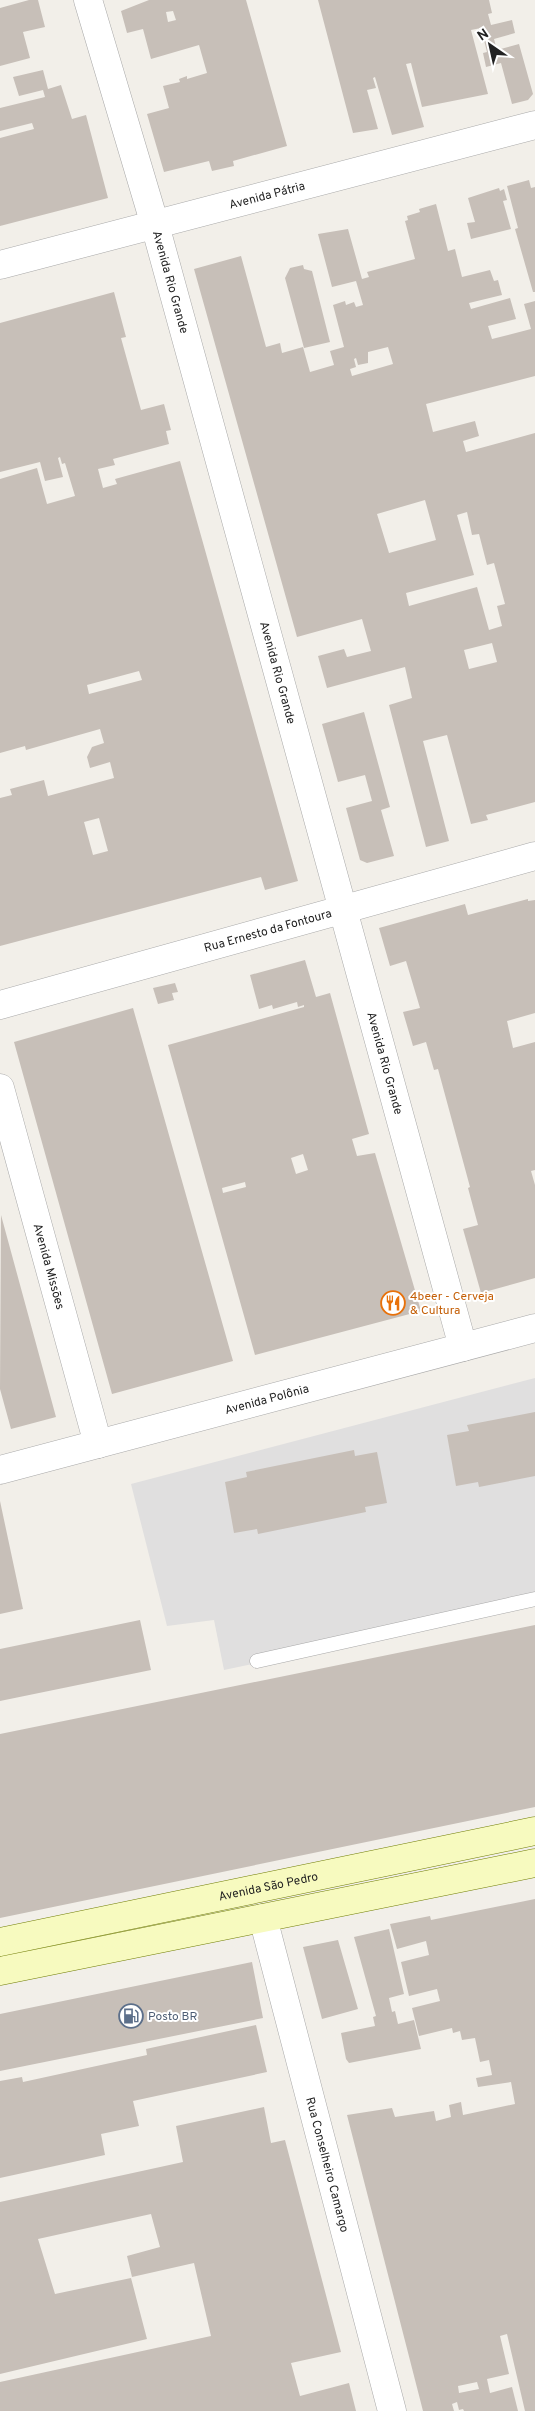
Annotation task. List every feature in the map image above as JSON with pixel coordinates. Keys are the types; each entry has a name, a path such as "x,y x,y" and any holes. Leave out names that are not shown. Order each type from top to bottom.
{"street":[{"name":"Avenida Rio Grande","path":"88,0 155,226 463,1347"},
{"name":"Avenida Pátria","path":"0,265 155,226 535,125"},
{"name":"Rua Ernesto da Fontoura","path":"0,1004 535,856"},
{"name":"Avenida Missões","path":"0,1088 98,1444"},
{"name":"Avenida Polônia","path":"0,1470 535,1328"},
{"name":"Avenida São Pedro","path":"0,1942 535,1831"},
{"path":"0,1971 535,1862"},
{"name":"Rua Conselheiro Camargo","path":"263,1918 392,2411"}],"lane":[{"path":"257,1661 535,1599"}],"shaded area":[{"path":"535,1378 535,1605 224,1670 214,1620 167,1626 131,1484"}],"building":[{"path":"29,0 38,0 45,27 23,32 30,58 0,66 0,8"},
{"path":"149,0 246,0 287,146 233,161 234,166 212,171 209,161 164,172 147,114 169,108 163,86 180,82 179,79 187,76 187,79 207,73 199,45 151,59 143,29 127,33 121,11","holes":["173,11 176,20 168,22 166,12"]},
{"path":"318,0 489,0 492,13 488,14 491,25 512,20 515,33 494,39 497,50 519,44 533,94 528,100 512,104 501,63 486,67 483,53 487,52 481,28 471,30 488,94 422,107 411,63 406,64 424,127 392,135 375,77 373,78 376,88 367,90 378,129 353,133"},
{"path":"43,70 48,89 61,85 72,119 86,115 108,198 0,226 0,138 34,129 32,123 0,131 0,108 45,97 43,90 19,96 13,77"},
{"path":"529,180 531,188 535,187 535,292 533,292 515,229 518,228 507,186"},
{"path":"499,188 500,191 504,189 507,200 503,201 511,229 471,239 467,223 475,222 468,198"},
{"path":"436,204 448,251 455,249 462,277 490,270 494,281 498,280 502,295 469,303 471,309 510,298 516,319 488,326 492,339 531,329 524,304 535,301 535,376 426,404 433,432 475,421 479,436 463,441 466,452 535,433 535,802 486,815 488,820 471,824 447,735 423,741 449,841 426,847 389,705 412,698 405,667 327,688 318,656 344,649 347,657 371,651 362,619 297,637 194,269 241,256 266,347 280,343 282,353 303,347 310,372 334,365 330,351 344,347 333,305 345,301 346,305 354,302 356,307 363,305 356,281 332,287 318,234 348,229 362,279 369,277 367,272 415,259 405,221 408,220 407,216 420,212 419,209","holes":["388,347 393,364 352,376 350,369 356,367 354,359 356,358 358,365 368,363 368,352","425,500 436,540 389,553 377,514","467,512 472,535 479,534 487,565 494,563 505,604 497,606 502,626 489,630 477,587 409,606 406,593 474,575 457,515","492,643 497,662 469,669 464,650"]},
{"path":"303,265 304,269 312,271 330,342 304,348 285,278 290,268"},
{"path":"114,292 126,337 121,338 141,410 164,404 171,430 166,431 169,444 113,459 115,465 98,469 103,488 117,484 115,479 180,461 298,881 265,890 261,877 0,946 0,798 12,795 10,789 44,780 48,796 114,778 110,762 90,768 87,757 92,747 104,743 100,729 26,750 25,746 0,753 0,479 37,468 47,504 75,496 65,463 62,464 60,457 58,458 63,477 45,481 40,462 0,472 0,323","holes":["139,671 142,680 89,694 87,685","99,818 108,851 93,855 84,822"]},
{"path":"364,712 390,807 381,810 394,856 367,863 360,860 346,808 372,801 365,775 338,782 322,724"},
{"path":"528,899 528,901 535,900 535,1013 507,1021 513,1048 535,1042 535,1170 531,1171 535,1185 535,1278 481,1293 463,1229 478,1225 468,1188 470,1187 438,1069 434,1070 426,1042 413,1046 403,1012 420,1008 406,961 390,966 379,928 465,904 468,915"},
{"path":"305,960 316,997 330,993 369,1134 352,1139 357,1156 375,1153 421,1311 255,1355 168,1045 304,1007 304,1005 298,1007 297,1002 273,1009 272,1005 259,1009 250,975","holes":["303,1154 308,1170 296,1174 291,1158","245,1182 246,1187 223,1193 222,1188"]},
{"path":"175,983 178,992 172,993 174,1000 158,1004 153,988"},
{"path":"133,1008 233,1361 112,1394 14,1042"},
{"path":"1,1215 56,1417 11,1429 0,1389"},
{"path":"535,1412 535,1476 479,1487 478,1482 456,1486 447,1435 469,1431 467,1425"},
{"path":"354,1450 355,1456 377,1452 387,1503 365,1507 366,1512 258,1534 257,1529 234,1533 225,1482 247,1477 246,1472"},
{"path":"0,1501 23,1609 0,1614"},
{"path":"140,1620 151,1670 0,1701 0,1649"},
{"path":"535,1625 535,1807 0,1918 0,1734"},
{"path":"535,1899 535,2411 525,2411 507,2334 500,2336 509,2374 487,2379 490,2393 512,2387 518,2411 464,2411 463,2409 459,2410 457,2402 452,2404 454,2411 423,2411 347,2115 392,2108 395,2117 434,2111 436,2121 451,2117 449,2105 461,2102 463,2115 515,2104 511,2082 478,2087 476,2078 492,2075 489,2060 480,2062 475,2038 462,2040 460,2031 453,2033 452,2028 419,2036 412,2008 440,2001 437,1989 409,1996 401,1962 429,1955 426,1941 397,1949 390,1924 430,1916 431,1920","holes":["477,2382 479,2389 459,2393 458,2386"]},
{"path":"389,1929 404,1994 389,1998 392,2012 395,2011 398,2024 414,2020 421,2049 349,2063 346,2059 341,2033 375,2026 373,2017 376,2016 354,1937"},
{"path":"338,1940 358,2009 322,2019 303,1947"},
{"name":"Posto BR","path":"252,1962 263,2018 0,2071 0,2014"},
{"path":"256,2025 267,2072 133,2101 139,2126 101,2134 105,2155 0,2178 0,2081 22,2077 23,2082 147,2055 146,2049"},
{"path":"264,2107 271,2143 285,2140 341,2352 291,2363 300,2396 349,2383 356,2411 0,2411 0,2382 211,2336 194,2263 132,2277 127,2256 160,2247 151,2214 38,2239 55,2294 131,2278 147,2339 0,2374 0,2202 183,2162 176,2126"}],"place":[{"name":"4beer - Cerveja & Cultura","path":"393,1303"},
{"name":"Posto BR","path":"131,2016"}]}
